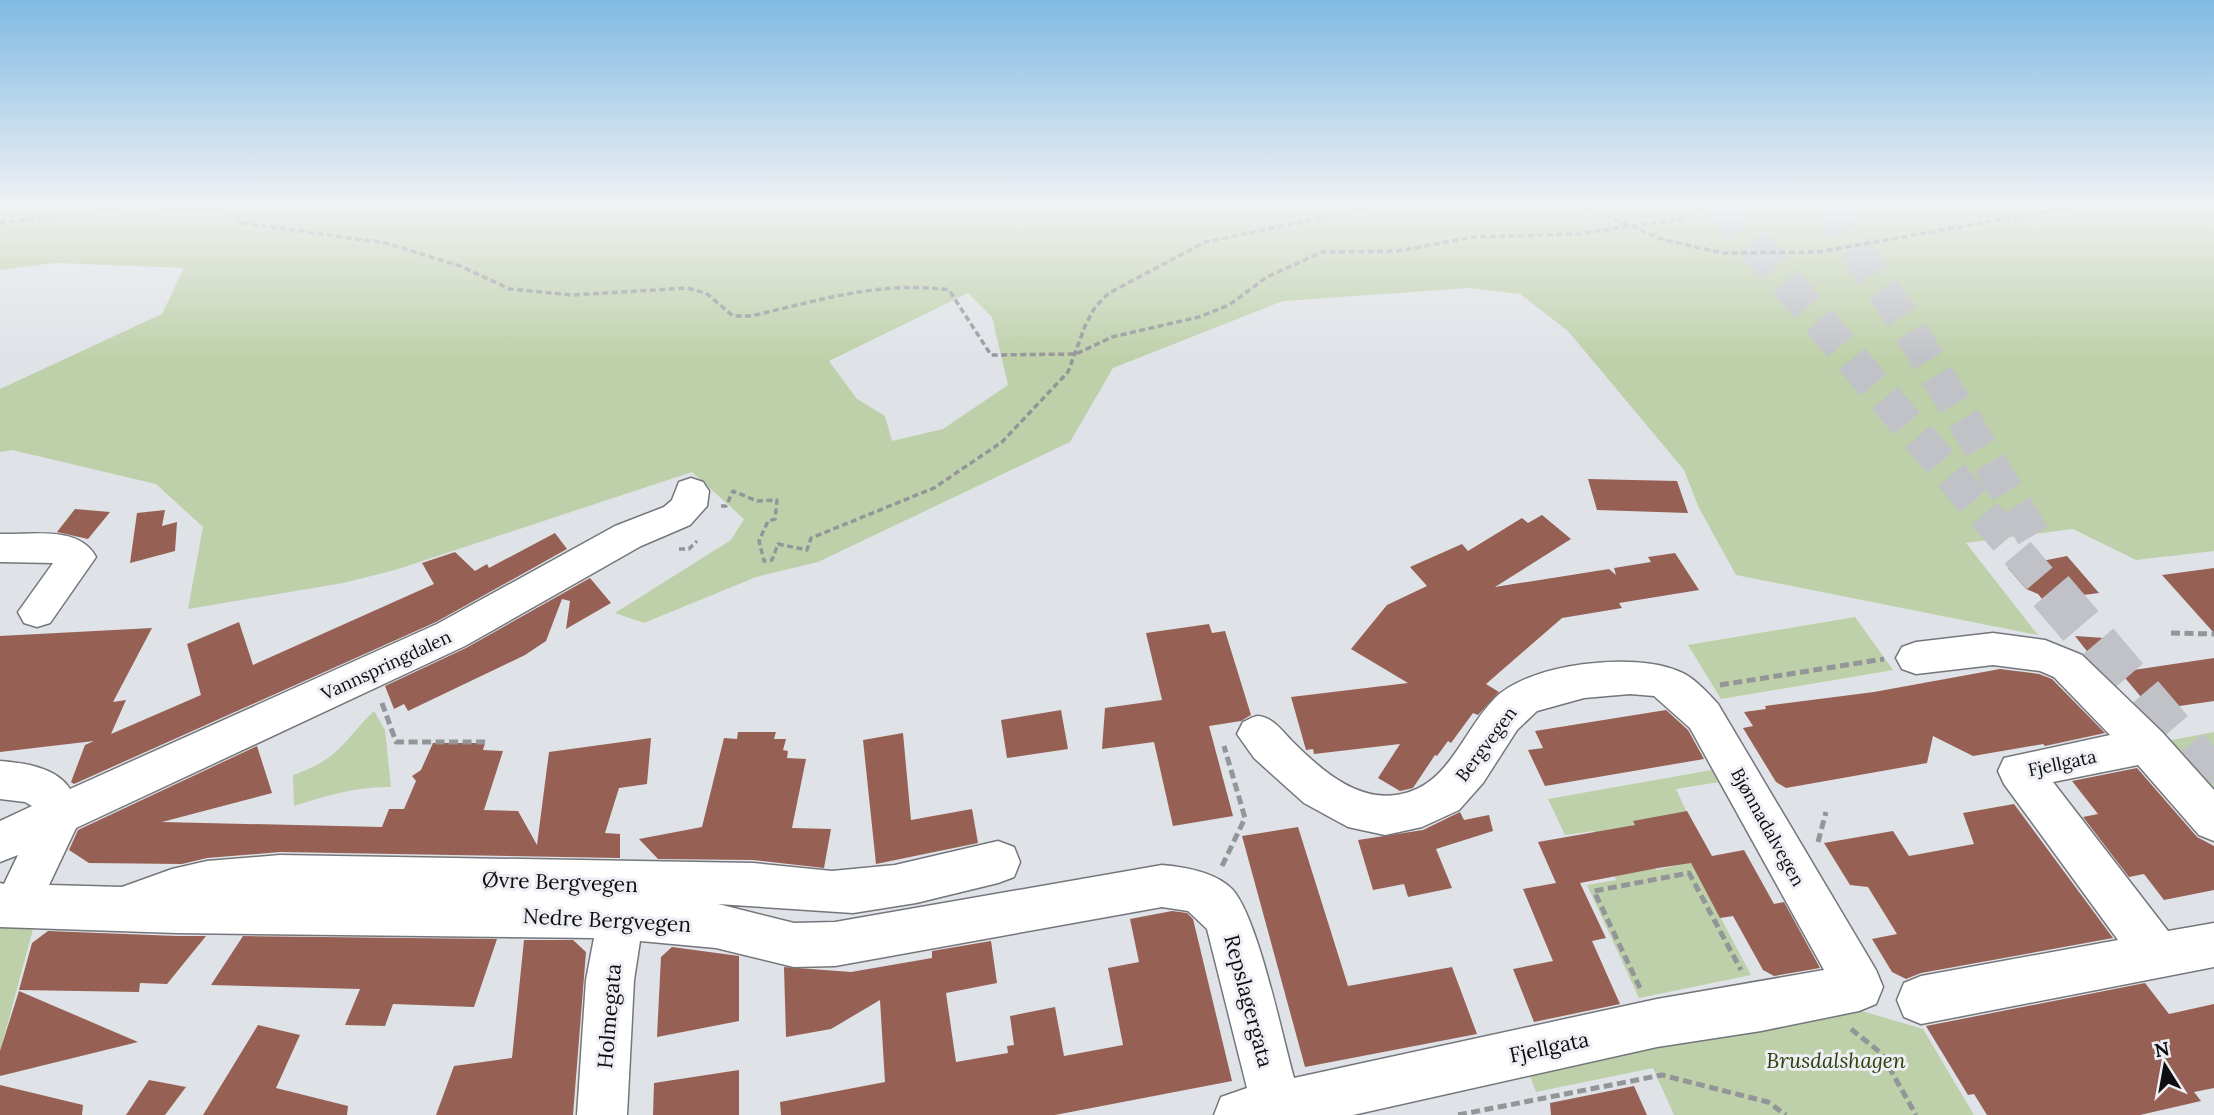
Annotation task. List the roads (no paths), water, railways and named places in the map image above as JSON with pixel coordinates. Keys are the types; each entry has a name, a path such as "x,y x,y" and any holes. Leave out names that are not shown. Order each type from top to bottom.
{"street":[{"name":"Vannspringdalen","path":"60,815 371,673 498,611 628,536 677,516 689,506 704,500"},
{"path":"0,548 69,549 78,557 37,612"},
{"path":"1916,659 1993,649 2054,660 2085,680 2214,821"},
{"name":"Bergvegen","path":"1258,734 1282,760 1334,798 1364,813 1393,814 1424,806 1451,790 1498,723 1522,698 1591,680 1626,676 1671,686"},
{"name":"Bjønnadalvegen","path":"1671,686 1704,716 1859,987"},
{"name":"Fjellgata","path":"2147,745 2020,771 2158,956"},
{"path":"0,780 33,784 48,792 58,806 60,815 8,905"},
{"path":"0,842 60,815"},
{"name":"Øvre Bergvegen","path":"124,908 166,890 189,884 253,878 372,877 654,885 755,884 832,892 887,888 998,862"},
{"name":"Nedre Bergvegen","path":"8,905 621,918 716,926 794,945 835,944 1162,886 1188,887 1206,894"},
{"name":"Repslagergata","path":"1206,894 1219,905 1228,923 1265,1112"},
{"name":"Holmegata","path":"602,1115 610,980 621,918"},
{"path":"1922,1000 2214,946"},
{"name":"Fjellgata","path":"1265,1112 1657,1023 1761,1007 1859,987"}],"tunnel":[{"path":"1764,256 2052,593"},
{"path":"1861,256 1909,328 2037,542 2034,548"},
{"path":"2051,591 2214,782"}],"park label":[{"name":"Brusdalshagen","path":"1836,1060"}]}
